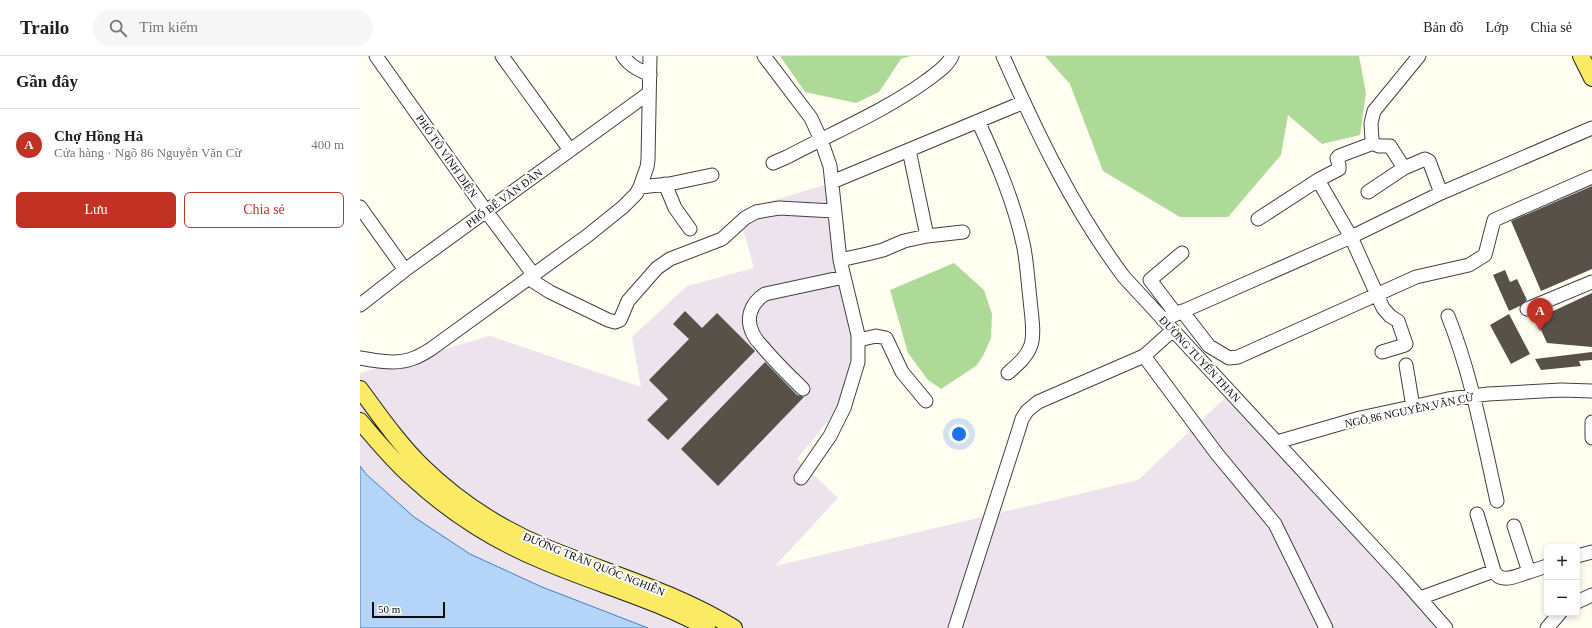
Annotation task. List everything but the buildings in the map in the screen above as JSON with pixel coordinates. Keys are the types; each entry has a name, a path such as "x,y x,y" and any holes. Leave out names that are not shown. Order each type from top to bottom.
{"main road":[{"path":"1581,56 1592,78"},
{"name":"ĐƯỜNG TRẦN QUỐC NGHIỄN","path":"360,389 380,416 422,466 450,491 481,513 514,532 547,548 677,598 705,611 734,628"},
{"name":"ĐƯỜNG TRẦN QUỐC NGHIỄN","path":"360,421 386,452 413,479 441,502 474,525 507,544 541,560 670,610 707,628"}],"street":[{"name":"PHỐ TÔ VĨNH DIỆN","path":"376,56 531,276"},
{"path":"502,56 570,150"},
{"path":"622,56 637,70 650,75"},
{"path":"360,358 396,362 415,358 432,349 609,219 636,194 640,187 648,160 650,56"},
{"path":"764,56 811,118 821,140 830,166 840,260 859,340 858,362 844,408 830,436 801,478"},
{"path":"773,163 877,112 906,95 948,64 952,56"},
{"name":"ĐƯỜNG TUYỂN THAN","path":"1003,56 1057,172 1088,227 1124,277 1163,320 1170,333 1207,367 1446,628"},
{"path":"1372,143 1371,123 1374,111 1413,58"},
{"name":"PHỐ BẾ VĂN ĐÀN","path":"360,305 405,270 649,93"},
{"path":"832,182 1024,102"},
{"path":"978,121 992,151 1008,192 1018,222 1025,256 1031,314 1031,343 1028,351 1022,359 1008,373"},
{"path":"1163,320 1351,237 1441,193 1592,128"},
{"path":"1258,219 1318,180 1339,169 1340,166 1337,158 1339,156 1372,143 1379,146 1390,146 1404,168"},
{"path":"909,150 927,236"},
{"path":"1368,192 1404,168 1427,159 1441,193"},
{"path":"640,187 712,175"},
{"path":"1182,253 1150,280 1209,346 1229,358 1238,357 1416,278 1469,265 1485,255 1494,220 1592,177"},
{"path":"1318,180 1351,237 1383,308 1390,316 1398,321 1406,344 1404,346 1382,352"},
{"path":"664,184 675,208 690,229"},
{"path":"360,207 405,270"},
{"path":"531,276 550,292 615,322 620,320 628,301 657,268 670,259 722,239 745,218 756,212 779,208 834,211"},
{"path":"840,260 878,252 904,241 927,236 962,232"},
{"path":"803,389 770,355 753,334 750,323 750,311 757,300 765,294 844,277"},
{"path":"1527,309 1592,282"},
{"path":"1448,316 1457,338 1474,396 1497,501"},
{"path":"955,628 1022,419 1027,412 1032,406 1049,396 1144,356 1170,333"},
{"path":"859,340 876,336 886,338 902,372 926,401"},
{"path":"1207,367 1221,354"},
{"path":"1144,356 1216,454 1275,524 1326,628"},
{"path":"1406,365 1413,407"},
{"name":"NGÕ 86 NGUYỄN VĂN CỪ","path":"1276,442 1360,418 1474,396 1561,390 1592,391"},
{"path":"1592,422 1592,438"},
{"path":"1477,514 1494,571 1497,576 1503,578 1544,567"},
{"path":"1514,526 1529,572"},
{"path":"1580,555 1592,552"},
{"path":"1420,598 1494,571"},
{"path":"1580,601 1592,595"},
{"path":"1547,628 1557,616"}],"shaded area":[{"path":"834,182 842,241 855,292 857,348 846,399 797,459 838,498 775,566 1138,480 1226,397 1443,628 360,628 360,373 490,336 641,387 632,337 687,286 754,268 738,211"}],"green space":[{"path":"780,56 911,56 901,59 879,92 856,103 805,92"},
{"path":"1045,56 1359,56 1366,93 1360,135 1322,144 1288,115 1281,155 1228,217 1180,217 1103,171 1070,84"},
{"path":"954,263 984,290 992,314 991,338 983,356 976,366 941,389 928,380 908,353 890,290"}],"water":[{"path":"360,466 366,474 414,517 470,554 542,587 648,628 360,628"}],"place":[{"name":"Chợ Hồng Hà","path":"1540,331"}]}
